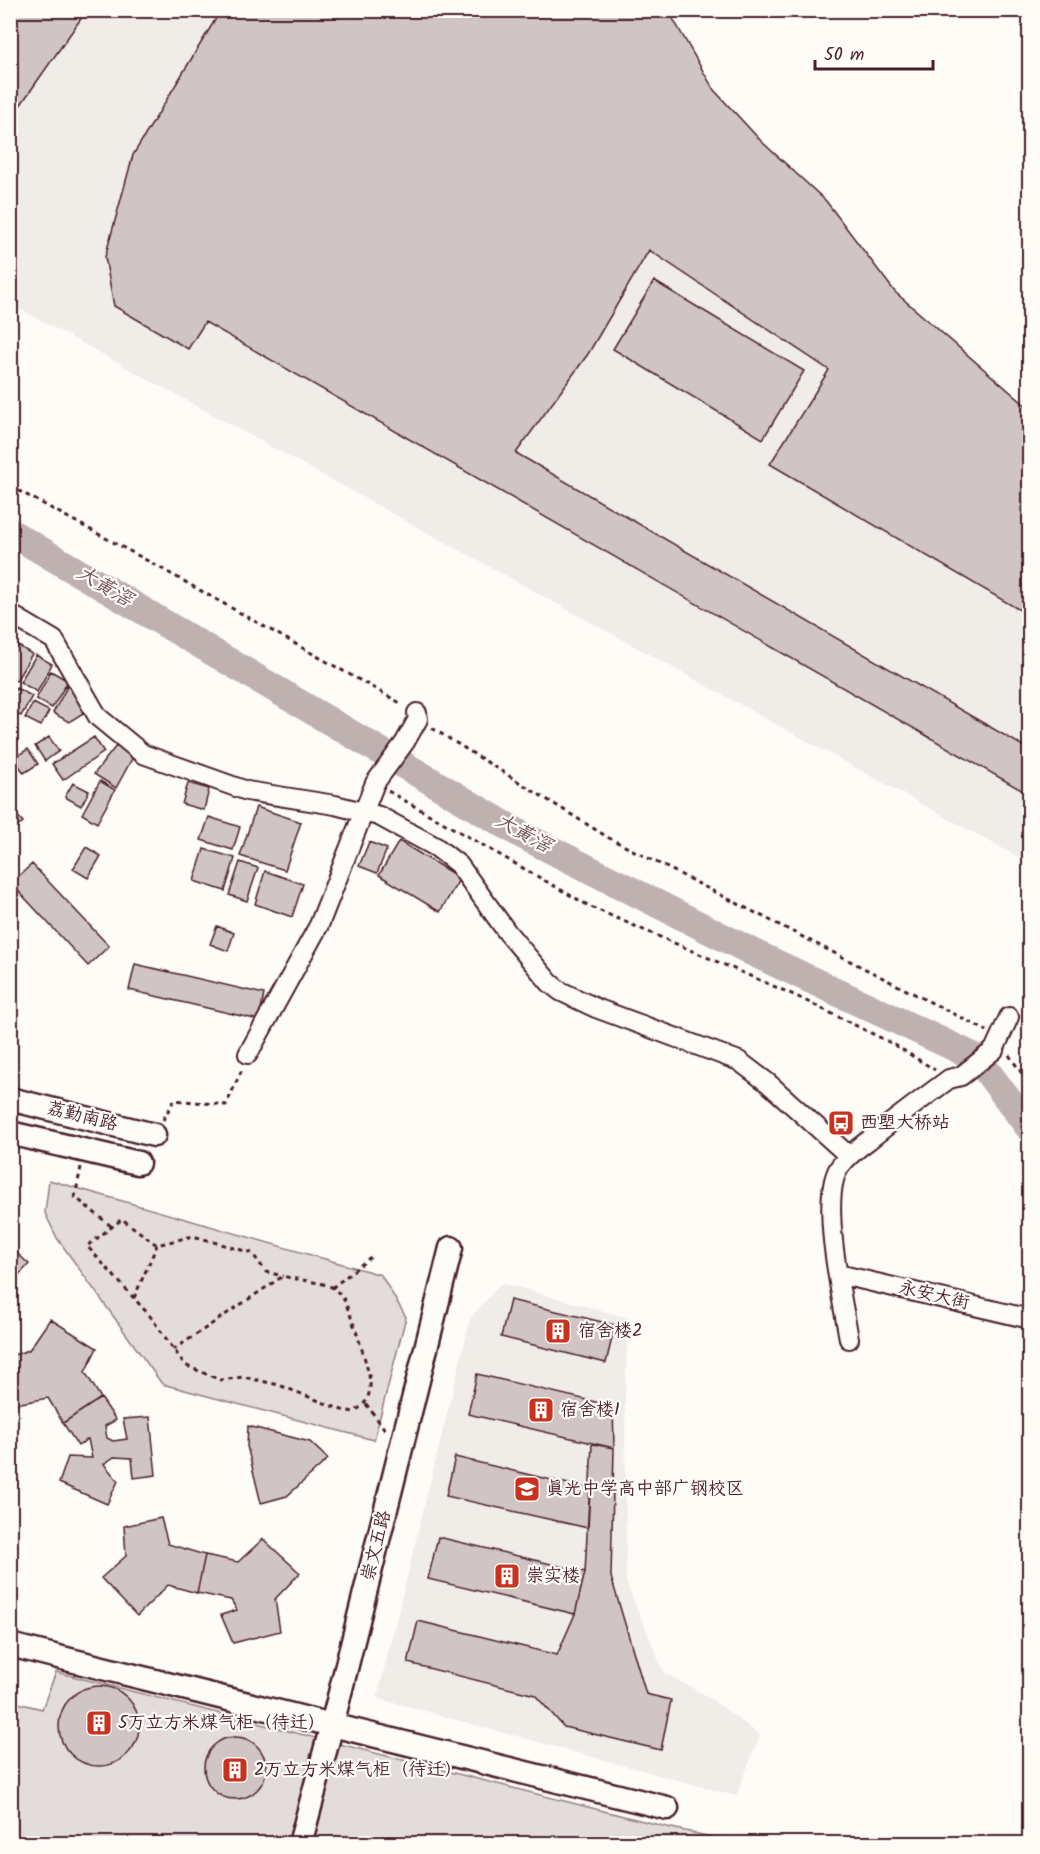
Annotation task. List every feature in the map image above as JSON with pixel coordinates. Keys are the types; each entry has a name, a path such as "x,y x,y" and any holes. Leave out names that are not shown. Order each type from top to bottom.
{"street":[{"path":"10,614 54,640 98,717 143,754 247,791 363,811 395,824 449,855 459,865 527,957 560,991 606,1012 739,1061 768,1083 849,1156"},
{"path":"248,1054 319,925 363,811 380,776 405,741 417,716"},
{"path":"849,1340 833,1233 831,1188 839,1167 849,1156 955,1077 996,1043 1009,1017"},
{"name":"荔勤南路","path":"10,1099 154,1135"},
{"name":"荔勤南路","path":"10,1133 138,1163"},
{"name":"崇文五路","path":"300,1844 451,1248"},
{"name":"永安大街","path":"838,1274 1029,1318"},
{"path":"10,1645 667,1809"},
{"path":"10,1653 69,1660"}],"path":[{"path":"10,486 148,561 417,716 609,838 996,1043 1029,1085"},
{"path":"380,776 591,907 794,995 955,1077"},
{"path":"154,1135 174,1100 226,1105 248,1054"},
{"path":"85,1149 75,1197 111,1226"},
{"path":"122,1219 157,1245 193,1236 252,1253 266,1272 304,1282 322,1283 332,1288 343,1298 366,1364 371,1384 366,1404 354,1412 342,1410 279,1386 244,1377 219,1380 185,1365 150,1316 87,1246 122,1219"},
{"path":"134,1298 157,1245"},
{"path":"332,1288 373,1255"},
{"path":"173,1350 284,1276"},
{"path":"366,1404 388,1433"}],"shaded area":[{"path":"11,11 648,11 701,121 1029,429 1029,863 11,304"},
{"path":"49,1180 381,1275 406,1317 374,1440 162,1384 57,1238 45,1213"},
{"name":"真光中学高中部广钢校区","path":"502,1283 628,1318 625,1397 626,1582 664,1673 707,1696 760,1735 736,1796 377,1698 471,1317"},
{"path":"56,1672 738,1843 11,1843 10,1701 42,1709"}],"building":[{"path":"10,10 87,10 10,120"},
{"path":"221,10 668,10 714,90 761,141 826,201 895,292 1030,409 1030,616 770,464 829,370 649,250 588,354 516,453 1030,750 1030,795 205,322 188,349 114,306 105,257 133,155"},
{"path":"654,281 804,371 763,439 613,349"},
{"path":"15,644 32,654 16,681 10,678 10,652"},
{"path":"36,655 52,664 37,692 20,682"},
{"path":"51,671 68,681 52,708 36,699"},
{"path":"68,685 91,708 69,722 53,713"},
{"path":"16,688 32,696 21,716 10,711 10,698"},
{"path":"33,703 49,711 41,726 25,718"},
{"path":"49,737 59,751 45,761 35,746"},
{"path":"94,737 104,752 63,780 52,764"},
{"path":"116,746 134,755 116,788 94,774"},
{"path":"28,749 38,764 24,773 14,758"},
{"path":"100,781 115,790 97,823 82,814"},
{"path":"73,783 89,791 81,806 65,797"},
{"path":"188,783 209,789 204,810 182,804"},
{"path":"256,807 301,822 285,870 240,856"},
{"path":"14,812 23,822 10,834 10,815"},
{"path":"209,817 240,827 233,850 201,840"},
{"path":"399,841 460,878 440,912 379,875"},
{"path":"369,842 387,849 377,873 359,866"},
{"path":"86,847 101,856 88,878 73,869"},
{"path":"204,849 235,858 225,891 194,881"},
{"path":"240,862 258,868 247,901 229,895"},
{"path":"32,864 109,946 88,966 11,883"},
{"path":"265,871 303,884 292,917 255,904"},
{"path":"217,926 234,933 228,951 210,944"},
{"path":"135,964 264,994 259,1020 129,990"},
{"path":"10,1247 29,1264 10,1285"},
{"name":"宿舍楼2","path":"510,1300 615,1325 606,1363 501,1337"},
{"path":"50,1319 97,1348 85,1372 101,1398 63,1423 48,1398 10,1405 10,1356 29,1350"},
{"name":"宿舍楼1","path":"477,1374 613,1406 614,1448 468,1414"},
{"path":"101,1398 116,1420 105,1426 107,1438 113,1441 127,1439 123,1419 150,1417 156,1475 134,1478 132,1458 114,1457 104,1464 118,1481 107,1504 59,1483 68,1457 92,1458 88,1439 78,1446 63,1423"},
{"path":"248,1426 310,1442 328,1459 287,1496 261,1503 247,1446"},
{"path":"592,1444 614,1448 611,1577 646,1694 671,1700 661,1750 564,1727 535,1695 408,1663 418,1621 557,1655 575,1614 585,1572"},
{"path":"455,1457 590,1489 588,1528 446,1496"},
{"path":"161,1518 168,1544 205,1555 197,1593 168,1585 137,1616 101,1578 126,1556 124,1526"},
{"name":"崇实楼","path":"438,1537 585,1572 575,1614 428,1579"},
{"path":"263,1539 300,1573 275,1599 280,1631 233,1643 221,1615 237,1610 231,1600 197,1593 205,1555 238,1562"},
{"name":"5万立方米煤气柜（待迁）","path":"91,1686 107,1686 128,1697 139,1718 139,1734 128,1755 107,1766 91,1766 77,1760 65,1748 59,1734 59,1718 65,1704 77,1692"},
{"name":"2万立方米煤气柜（待迁）","path":"235,1737 257,1746 266,1768 257,1790 235,1799 213,1790 204,1768 213,1746"},
{"path":"545,1838 559,1838 574,1844 531,1844"}],"waterway":[{"name":"大黄滘","path":"10,532 522,835 756,954 977,1058 1030,1129"}],"place":[{"name":"西塱大桥站","path":"841,1123"},
{"name":"宿舍楼2","path":"558,1331"},
{"name":"宿舍楼1","path":"541,1410"},
{"name":"真光中学高中部广钢校区","path":"527,1489"},
{"name":"崇实楼","path":"507,1576"},
{"name":"5万立方米煤气柜（待迁）","path":"99,1723"},
{"name":"2万立方米煤气柜（待迁）","path":"235,1770"}]}
